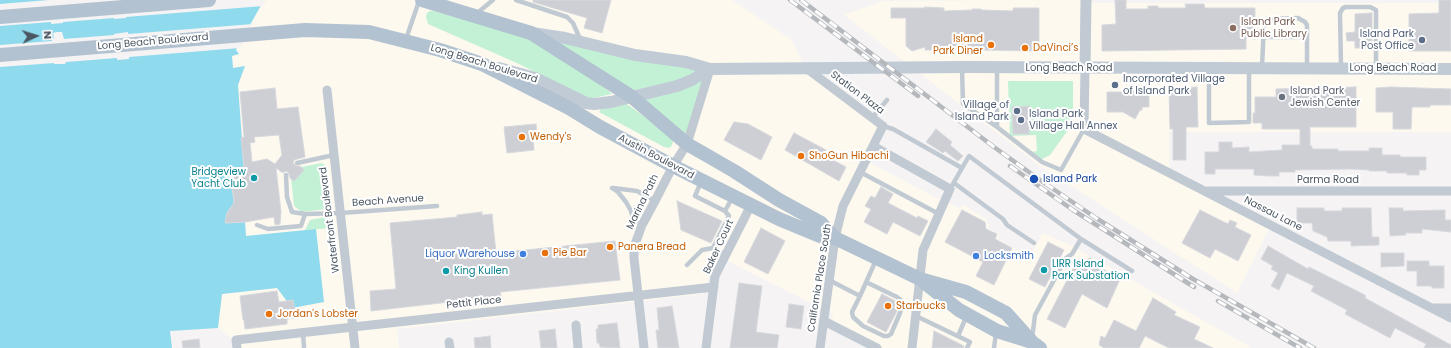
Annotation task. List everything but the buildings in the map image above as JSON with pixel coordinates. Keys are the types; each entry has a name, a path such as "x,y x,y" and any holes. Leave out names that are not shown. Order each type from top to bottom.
{"main road":[{"path":"0,17 208,0"},
{"path":"420,0 531,33 565,38 635,55 686,62 710,68"},
{"name":"Long Beach Boulevard","path":"0,55 305,30 369,32 440,50 482,64 534,78 586,103 601,104 632,98 686,82 710,68"},
{"name":"Austin Boulevard","path":"531,33 632,98 687,144 734,171 779,200 821,223 835,238"},
{"name":"Austin Boulevard","path":"482,64 569,108 600,128 701,181 779,219 820,236 835,238 920,279 966,292 1006,312 1034,346"},
{"name":"Long Beach Road","path":"710,68 1451,68"},
{"name":"Austin Boulevard","path":"920,279 959,310 997,331 1034,346"}],"street":[{"path":"1084,129 1086,0"},
{"name":"Marina Path","path":"644,348 634,251 642,225 673,166 687,144 710,68"},
{"name":"Station Plaza","path":"806,68 883,126 873,146"},
{"name":"Waterfront Boulevard","path":"327,90 355,348"},
{"name":"Nassau Lane","path":"1084,129 1451,318"},
{"path":"873,146 952,186 923,250 912,348"},
{"name":"California Place South","path":"820,348 835,238 843,206 873,146"},
{"name":"Parma Road","path":"1205,191 1451,191"},
{"name":"Baker Court","path":"706,348 715,276 751,205"},
{"name":"Pettit Place","path":"237,344 303,333 353,327 714,287"},
{"path":"1432,308 1451,308"},
{"path":"824,321 877,348"},
{"path":"576,325 578,348"}],"lane":[{"path":"405,41 420,0"},
{"path":"475,16 493,0"},
{"path":"516,0 567,17 573,23 582,43"},
{"path":"1341,68 1340,13 1343,8 1346,7 1370,7 1376,10 1376,68"},
{"path":"1262,68 1264,24 1268,20 1298,18 1307,25 1307,68"},
{"path":"1263,36 1307,37"},
{"path":"962,67 963,104 997,127 1042,162 1061,170 1084,129"},
{"path":"997,68 997,127"},
{"path":"1209,68 1209,123 1249,122 1249,68"},
{"path":"872,118 887,100"},
{"path":"883,126 893,129 962,168"},
{"path":"297,163 334,155"},
{"path":"1034,243 1007,225 1003,219 952,186 968,156 1081,239 1132,271"},
{"path":"860,172 939,214"},
{"path":"257,225 268,230 301,226 305,214 292,212 287,197 286,175"},
{"path":"701,181 694,196 725,211 729,216 713,248"},
{"path":"642,225 634,221 626,202 618,192 612,188 637,191 654,201"},
{"path":"725,211 733,196"},
{"name":"Beach Avenue","path":"305,214 341,214 437,206"},
{"path":"1034,346 1035,315 1066,258 1072,254 1081,239"},
{"path":"687,265 702,250 713,248 726,255"},
{"path":"866,282 897,296 903,302 900,314 891,334 888,336 884,336 863,326 853,317 852,312 877,258"},
{"path":"829,280 860,296"},
{"path":"958,336 967,314"},
{"path":"916,316 970,342 967,348"},
{"path":"994,348 997,331"},
{"path":"303,333 304,348"}],"shaded area":[{"path":"264,0 732,0 792,40 806,70 881,127 865,160 935,197 960,208 962,204 987,220 989,229 999,234 998,239 1029,257 1043,233 1070,245 1252,348 883,348 832,322 833,314 716,255 703,294 397,329 399,348 240,348 239,345 218,328 221,294 277,288 292,308 324,302 316,229 246,236 225,223 227,213 234,202 230,169 244,167 238,85 245,66 233,68 232,56"},
{"path":"1087,0 1088,3 1451,3 1451,132 1169,132 1170,176 1269,229 1237,293 1040,166 844,15 883,1"}],"green space":[{"path":"430,11 519,35 548,48 581,68 612,94 593,98 584,97 519,64 428,24 426,17 427,13"},
{"path":"545,37 703,69 691,77 633,91"},
{"path":"706,75 685,140 637,98"},
{"path":"1008,81 1073,81 1073,123 1050,155 1040,160 1031,152 1037,151 1036,135 1010,136"},
{"path":"624,102 671,136 673,142 671,147 664,147 599,112 602,107"},
{"path":"322,163 327,167 331,203 327,209 302,212 294,206 291,178 301,167"},
{"path":"326,217 333,221 333,228 305,230 310,220"}],"water":[{"path":"0,0 264,0 236,50 239,54 232,56 233,68 245,66 238,85 244,167 230,169 234,203 227,213 225,223 245,222 246,236 316,229 324,302 292,308 277,288 222,294 218,328 170,331 172,348 0,348"}],"pier":[{"path":"49,0 266,0 263,6 51,24 51,22 0,26 0,4"},
{"path":"253,24 240,48 129,57 129,59 117,60 117,58 66,62 65,64 54,63 0,67 0,45 52,41 54,38 53,33 57,32 62,32 64,39 114,35 128,32 128,34"}],"railway":[{"path":"790,0 918,96"},
{"path":"801,0 994,147 1096,218 1193,279 1314,348"},
{"path":"1010,166 1073,210 1194,287"},
{"path":"1218,301 1300,348"}],"place":[{"name":"Island Park Public Library","path":"1233,28"},
{"name":"Island Park Post Office","path":"1422,40"},
{"name":"Island Park Diner","path":"991,45"},
{"name":"DaVinci’s","path":"1025,48"},
{"name":"Incorporated Village of Island Park","path":"1115,85"},
{"name":"Island Park Jewish Center","path":"1282,97"},
{"name":"Village of Island Park","path":"1017,111"},
{"name":"Island Park Village Hall Annex","path":"1021,120"},
{"name":"Wendy's","path":"522,137"},
{"name":"ShoGun Hibachi","path":"801,156"},
{"name":"Bridgeview Yacht Club","path":"254,178"},
{"name":"Island Park","path":"1034,179"},
{"name":"Panera Bread","path":"610,247"},
{"name":"Pie Bar","path":"545,253"},
{"name":"Liquor Warehouse","path":"523,254"},
{"name":"Locksmith","path":"976,256"},
{"name":"LIRR Island Park Substation","path":"1044,270"},
{"name":"King Kullen","path":"446,271"},
{"name":"Starbucks","path":"888,306"},
{"name":"Jordan's Lobster","path":"269,314"}]}
